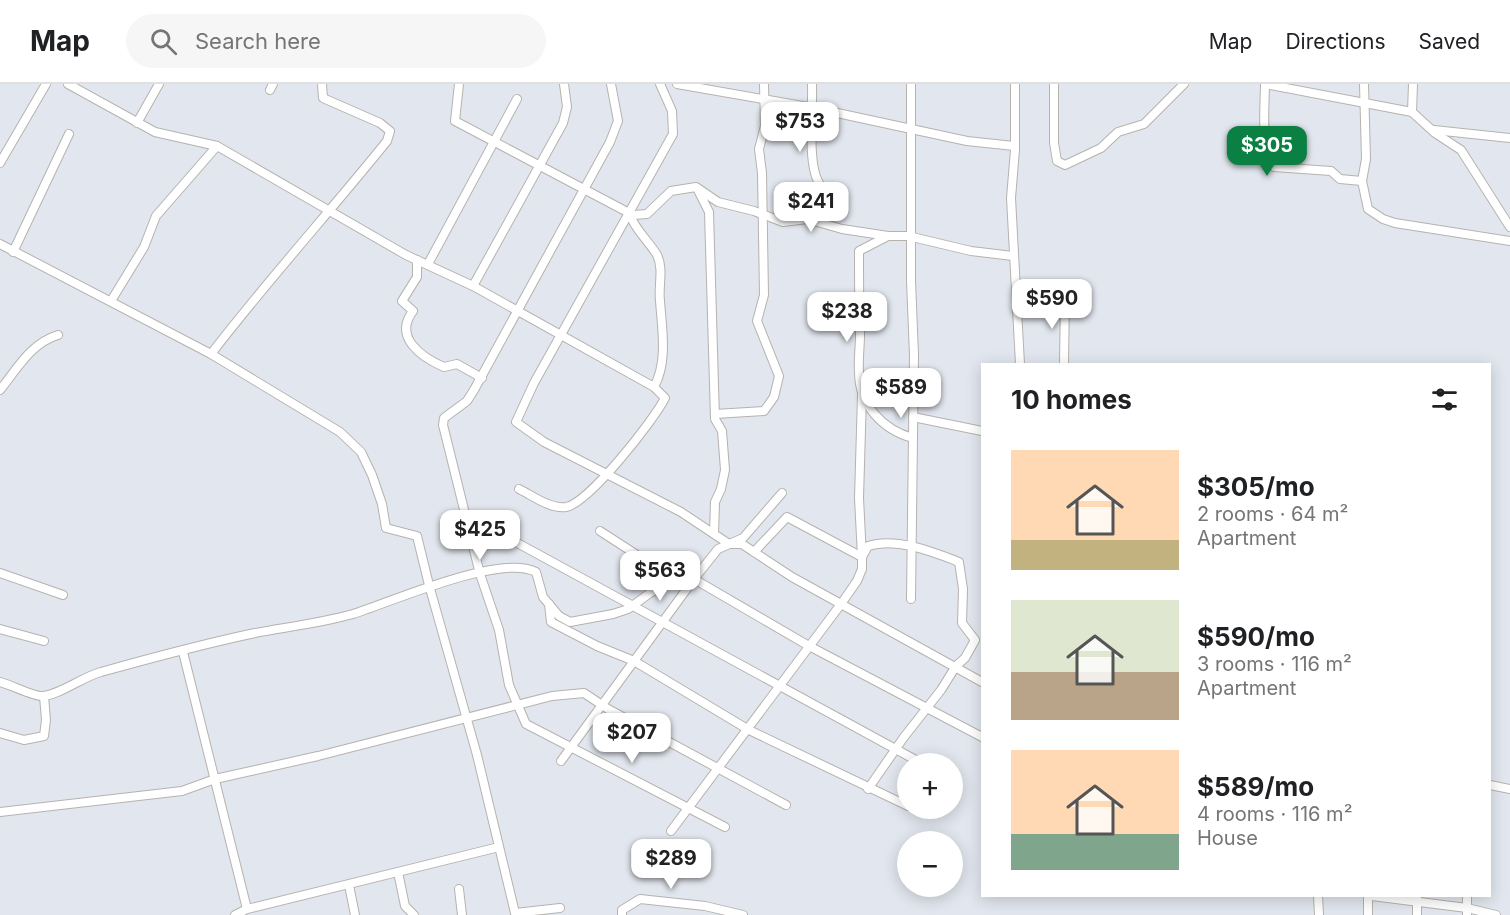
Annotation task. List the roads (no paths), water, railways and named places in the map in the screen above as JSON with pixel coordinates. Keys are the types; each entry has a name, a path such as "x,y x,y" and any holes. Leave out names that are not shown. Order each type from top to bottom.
{"street":[{"path":"0,163 46,84"},
{"path":"68,84 165,136 188,138 217,146 417,260 473,286 563,334 654,387 665,398 657,415 580,502 566,507 551,506 519,489"},
{"path":"137,123 159,84"},
{"path":"211,354 267,281 330,212 387,141 390,131 380,123 323,98 322,84"},
{"path":"459,84 455,121 629,213 647,214 671,191 696,187 718,202 783,222 810,220 842,229 888,236 901,235 1013,256"},
{"path":"473,286 566,115 564,84"},
{"path":"611,84 618,125 482,378 467,401 444,418 443,425 480,574 499,630 509,685 526,724 725,827"},
{"path":"660,84 672,111 674,134 534,383 516,422 544,442 681,512 729,544 742,544 841,604 981,681"},
{"path":"677,84 764,98 966,141 1014,146"},
{"path":"715,414 764,411 774,397 779,376 757,321 764,295 759,149 765,126 764,84"},
{"path":"810,220 810,199 819,183 814,176 812,84"},
{"path":"910,84 913,417 911,599"},
{"path":"1015,84 1011,198 1020,363"},
{"path":"1054,84 1054,143 1057,161 1065,165 1101,148 1118,132 1144,124 1184,84"},
{"path":"1362,181 1340,179 1331,171 1274,167 1270,164 1265,152 1265,84 1308,88 1364,104 1412,112 1431,130 1461,150 1510,227"},
{"path":"1364,84 1366,159 1362,181 1368,209 1383,219 1510,241"},
{"path":"1412,112 1413,84"},
{"path":"428,264 517,99"},
{"path":"1431,130 1510,138"},
{"path":"13,252 69,134"},
{"path":"111,301 144,247 156,216 217,146"},
{"path":"696,187 709,212 715,414 722,430 725,470 721,489 715,502 714,533"},
{"path":"629,213 640,235 657,256 660,273 659,300 663,339 660,376 654,387"},
{"path":"671,831 749,730 841,604 862,569 860,498 862,395 858,374 860,337 857,290 859,251 888,236"},
{"path":"0,244 83,290 111,301 211,354 340,432 355,445 378,490 386,528 417,536 467,719 515,914 560,908"},
{"path":"417,260 417,277 402,301 413,311 405,324 405,332 421,354 444,367 457,364 482,378"},
{"path":"1064,363 1065,296"},
{"path":"0,390 33,349 45,339 58,335"},
{"path":"862,395 881,422 893,433 913,438"},
{"path":"913,417 981,431"},
{"path":"561,761 718,549 743,538 782,493"},
{"path":"466,515 779,687 843,718 901,753"},
{"path":"754,552 787,517 862,557"},
{"path":"600,531 638,555 694,579 809,646 981,735"},
{"path":"862,557 868,546 874,544 910,546 959,562 963,589 962,623 975,640 965,658 956,666 868,789"},
{"path":"0,682 24,689 29,694 44,696 98,673 251,634 352,614 429,585 517,568 536,572 543,597 564,620 576,622 613,614 674,581 694,579"},
{"path":"0,573 63,595"},
{"path":"549,604 551,622 597,646 634,661 749,730 897,801"},
{"path":"0,629 44,641"},
{"path":"183,652 247,909"},
{"path":"0,812 64,807 126,796 158,796 182,791 214,779 467,719 561,694 584,693 601,705 694,757 719,766 786,805"},
{"path":"0,734 24,740 44,736 46,720 44,696"},
{"path":"1491,785 1510,789"},
{"path":"235,915 247,909 499,847"},
{"path":"398,873 405,906 414,915"},
{"path":"349,885 355,915"},
{"path":"459,889 462,915"},
{"path":"1318,897 1319,915"},
{"path":"1368,915 1370,897"},
{"path":"1394,897 1418,898 1467,911 1496,915"},
{"path":"1418,898 1418,915"},
{"path":"622,915 622,910 640,899 705,906 743,915"}]}
